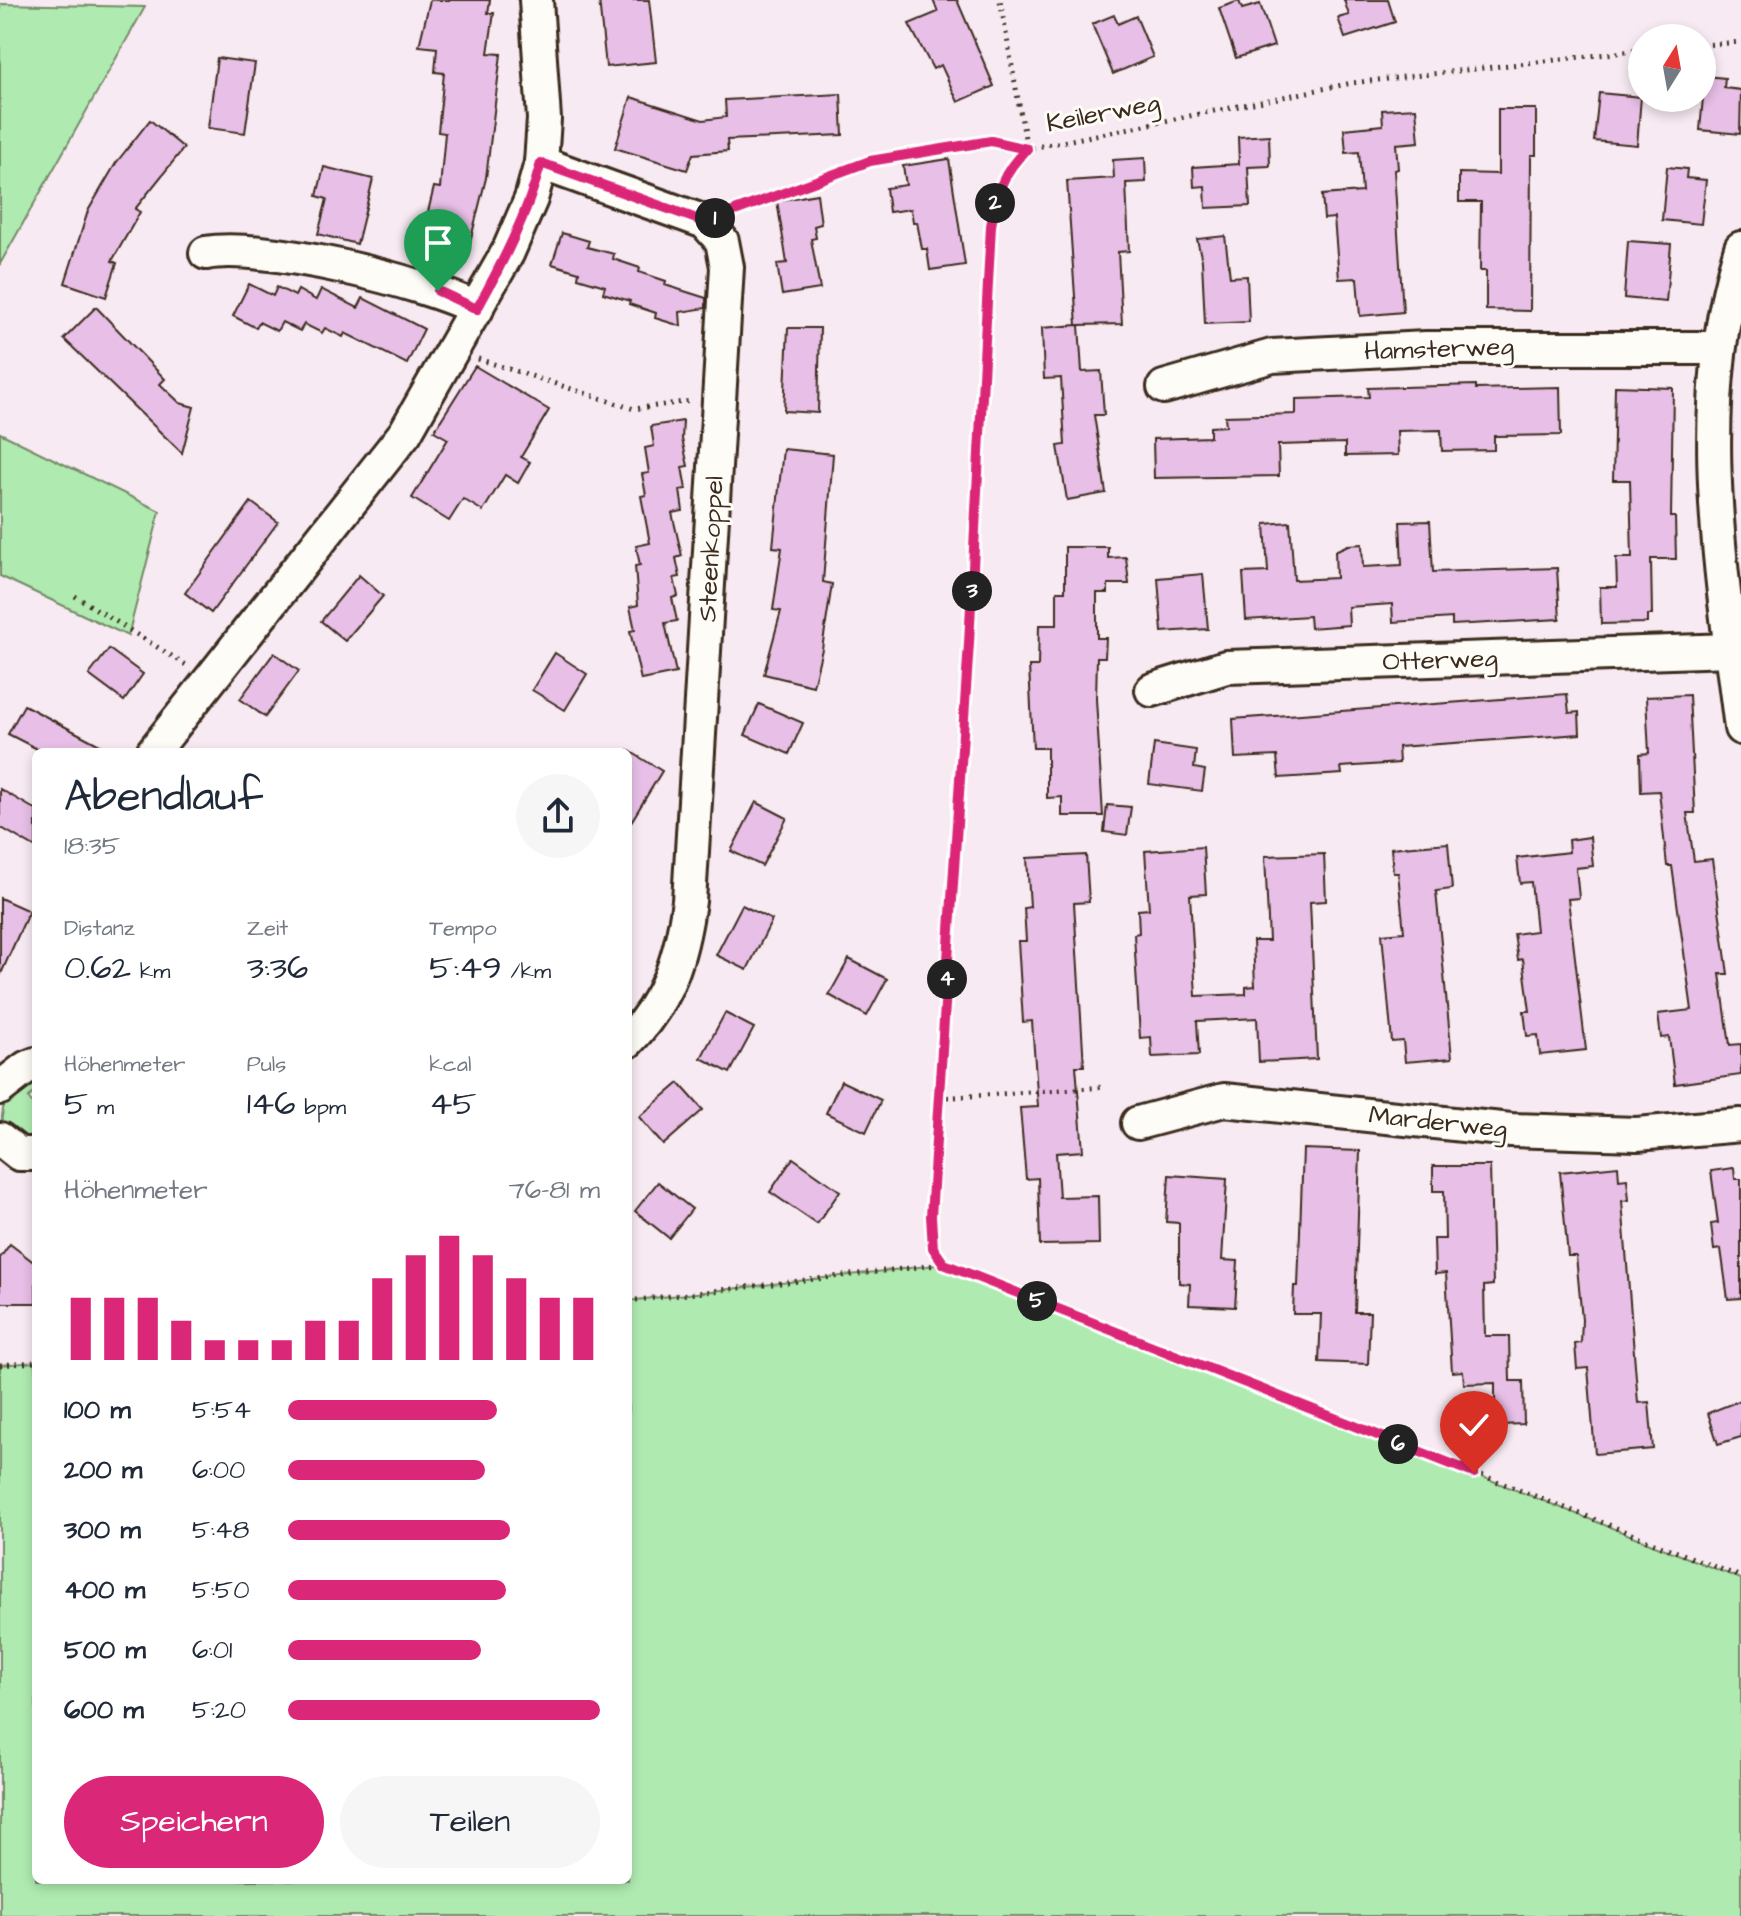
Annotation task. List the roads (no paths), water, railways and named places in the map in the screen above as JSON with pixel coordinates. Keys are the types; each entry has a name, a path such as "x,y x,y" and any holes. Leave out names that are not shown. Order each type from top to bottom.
{"street":[{"path":"156,748 405,433 454,351 514,239 531,199 541,163 544,119 536,0"},
{"name":"Steenkoppel","path":"541,163 705,222 722,241 727,267 688,912 680,954 667,991 648,1021 632,1037"},
{"path":"1741,248 1719,348 1714,488 1741,728"},
{"path":"206,253 253,250 438,291 477,309"},
{"name":"Hamsterweg","path":"1164,387 1272,356 1426,348 1719,348"},
{"name":"Otterweg","path":"1152,690 1226,667 1731,650"},
{"path":"0,1088 32,1066"},
{"name":"Marderweg","path":"1138,1123 1224,1100 1511,1130 1637,1134 1741,1125"},
{"path":"0,1139 19,1154 32,1154"}]}
